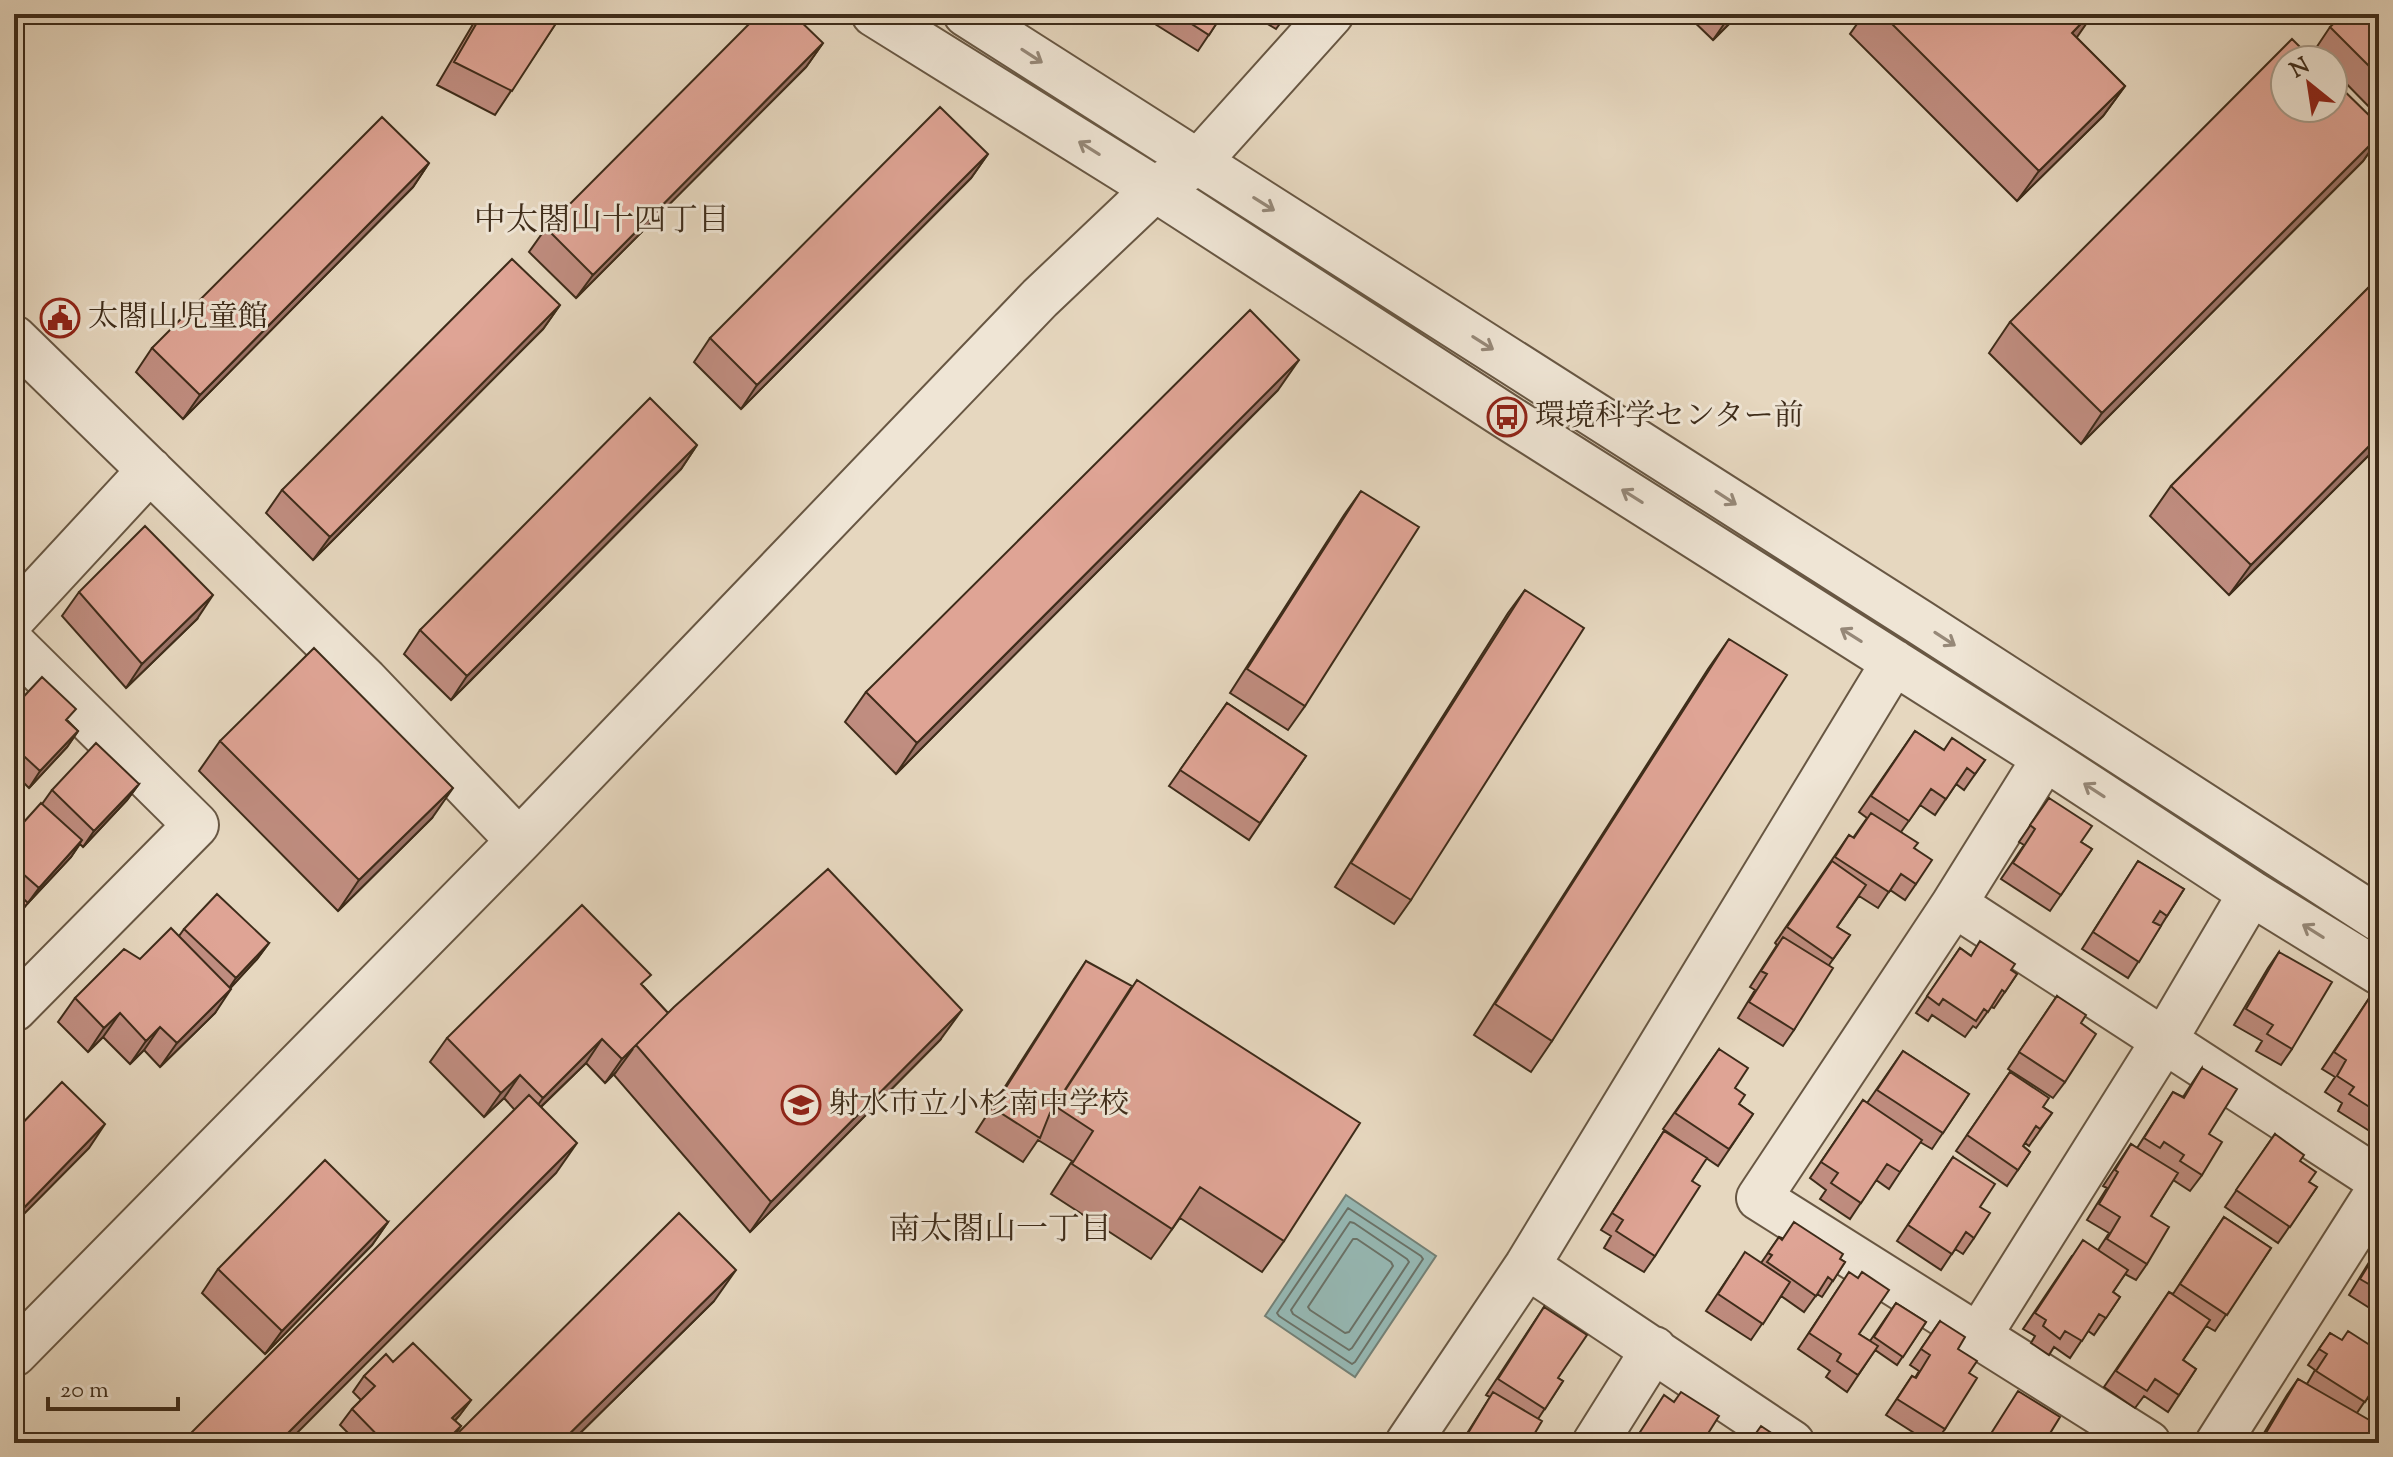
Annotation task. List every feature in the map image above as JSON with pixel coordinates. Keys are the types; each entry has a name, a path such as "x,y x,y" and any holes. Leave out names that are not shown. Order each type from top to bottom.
{"street":[{"path":"874,14 1155,189 2251,893 2379,972"},
{"path":"966,14 2379,919"},
{"path":"14,1354 519,841 1040,298 1155,189 1198,162 1331,14"},
{"path":"14,338 365,680 519,841"},
{"path":"14,617 150,470"},
{"path":"14,645 196,825 14,1009"},
{"path":"1408,1443 1527,1266 1894,662"},
{"path":"2045,758 1954,904 1759,1198 2148,1443"},
{"path":"1978,1337 2165,1039 2251,893"},
{"path":"1954,904 2379,1180"},
{"path":"2218,1443 2379,1190"},
{"path":"1527,1266 1792,1443"},
{"path":"1595,1443 1654,1349"}],"water":[{"path":"1346,1195 1436,1256 1355,1377 1265,1316"}],"building":[{"path":"482,14 562,14 512,91 454,62"},
{"path":"759,14 793,14 823,43 593,275 546,228"},
{"path":"1176,14 1210,14 1218,21 1209,35"},
{"path":"1882,14 2090,14 2072,33 2125,86 2039,171"},
{"path":"2344,14 2379,14 2379,76 2349,44 2330,27"},
{"path":"2269,62 2269,124 2349,124 2349,96 2379,125 2379,136 2102,413 2010,322"},
{"path":"940,107 988,154 757,385 710,338"},
{"path":"382,117 429,163 200,395 152,348"},
{"path":"512,259 560,305 330,537 282,490"},
{"path":"2379,277 2379,436 2251,565 2171,486"},
{"path":"1250,310 1299,360 917,743 866,692"},
{"path":"650,398 697,445 467,676 420,630"},
{"path":"1361,491 1419,527 1305,706 1247,669"},
{"path":"145,526 213,595 142,664 79,592"},
{"path":"1525,590 1584,628 1411,900 1351,863"},
{"path":"1729,639 1787,675 1552,1041 1495,1004"},
{"path":"314,648 453,788 359,880 220,741"},
{"path":"42,677 76,709 66,720 78,731 40,771 14,747 14,707"},
{"path":"1227,703 1306,756 1260,823 1180,770"},
{"path":"1915,731 1944,750 1952,738 1985,760 1975,774 1967,768 1946,799 1931,789 1909,821 1871,796"},
{"path":"96,743 139,784 94,831 52,790"},
{"path":"14,763 23,772 14,782"},
{"path":"2049,798 2092,826 2081,842 2092,849 2061,895 2013,863 2035,829 2030,825"},
{"path":"41,803 82,840 39,888 14,866 14,833"},
{"path":"1871,813 1918,843 1914,848 1932,860 1916,884 1901,874 1889,892 1835,857 1849,835 1854,838"},
{"path":"1832,861 1866,885 1837,927 1850,935 1833,959 1787,927"},
{"path":"2138,861 2184,889 2167,916 2160,911 2153,922 2161,926 2139,962 2093,932"},
{"path":"828,869 962,1010 771,1202 636,1045"},
{"path":"14,890 28,903 14,918"},
{"path":"217,894 269,943 236,978 184,929"},
{"path":"582,905 651,975 641,984 668,1013 622,1059 602,1039 543,1098 520,1075 501,1093 447,1038"},
{"path":"171,928 231,989 177,1043 160,1027 146,1041 120,1013 104,1028 75,998 124,949 140,959"},
{"path":"1783,937 1833,968 1794,1030 1749,1002 1767,974 1761,971"},
{"path":"1980,941 2015,964 2011,970 2017,974 1988,1012 1984,1009 1976,1021 1943,999 1939,1005 1927,996 1960,948 1971,956"},
{"path":"2279,952 2332,982 2292,1049 2267,1034 2273,1025 2246,1009"},
{"path":"1086,961 1132,986 1050,1113 1040,1138 993,1108"},
{"path":"1137,980 1360,1123 1284,1241 1200,1187 1172,1229 1072,1164 1093,1131 1055,1106"},
{"path":"2057,996 2086,1015 2081,1023 2096,1034 2065,1082 2019,1052"},
{"path":"2370,997 2379,1003 2379,1113 2349,1094 2354,1087 2337,1076 2346,1060 2334,1052"},
{"path":"1719,1049 1748,1068 1735,1088 1745,1095 1739,1104 1753,1114 1729,1149 1675,1113"},
{"path":"1903,1051 1969,1094 1943,1133 1877,1090"},
{"path":"2202,1068 2237,1089 2209,1134 2222,1142 2202,1175 2180,1161 2184,1155 2164,1142 2160,1148 2144,1138 2173,1092 2184,1098"},
{"path":"2010,1072 2049,1098 2043,1107 2052,1113 2040,1129 2036,1126 2023,1146 2030,1152 2018,1170 1967,1135"},
{"path":"62,1082 105,1124 14,1218 14,1132"},
{"path":"529,1095 577,1143 278,1443 181,1443"},
{"path":"1863,1100 1922,1140 1900,1172 1887,1164 1861,1203 1831,1183 1838,1173 1821,1162"},
{"path":"1664,1131 1707,1158 1692,1181 1700,1186 1655,1256 1616,1231 1623,1220 1612,1213"},
{"path":"2275,1134 2304,1155 2300,1161 2316,1172 2309,1182 2317,1187 2290,1227 2236,1190"},
{"path":"2131,1144 2178,1173 2151,1216 2169,1227 2147,1264 2107,1239 2120,1217 2099,1204"},
{"path":"1953,1157 1995,1184 1980,1207 1990,1213 1974,1238 1966,1232 1952,1254 1908,1225"},
{"path":"325,1160 388,1222 282,1331 218,1269"},
{"path":"679,1213 736,1270 560,1443 448,1443"},
{"path":"2224,1217 2271,1248 2227,1315 2180,1284"},
{"path":"1794,1222 1843,1254 1840,1259 1845,1262 1833,1281 1828,1277 1816,1296 1767,1262 1772,1255 1768,1253"},
{"path":"2083,1240 2128,1270 2113,1292 2120,1297 2106,1318 2099,1314 2082,1341 2065,1331 2060,1339 2043,1326 2046,1320 2035,1313"},
{"path":"2379,1248 2379,1290 2360,1279"},
{"path":"1745,1252 1790,1282 1763,1324 1718,1294"},
{"path":"1849,1272 1858,1278 1862,1272 1889,1290 1859,1334 1878,1346 1858,1375 1837,1361 1841,1354 1809,1333"},
{"path":"2169,1292 2210,1320 2183,1360 2196,1369 2179,1395 2155,1379 2147,1391 2116,1371"},
{"path":"1896,1303 1926,1322 1903,1357 1874,1337"},
{"path":"1544,1307 1587,1335 1558,1378 1563,1381 1545,1409 1498,1379"},
{"path":"1940,1321 1965,1337 1958,1349 1977,1361 1969,1373 1977,1378 1945,1429 1897,1399 1912,1376 1916,1378 1930,1355 1921,1349"},
{"path":"2348,1331 2379,1351 2379,1382 2365,1402 2316,1371 2327,1354 2319,1349 2330,1333 2342,1340"},
{"path":"413,1343 471,1400 452,1418 461,1426 444,1443 437,1436 429,1443 385,1443 352,1409 375,1386 364,1376 386,1354 393,1362"},
{"path":"2298,1379 2378,1425 2367,1443 2260,1443"},
{"path":"2018,1391 2060,1417 2046,1440 2051,1443 1985,1443"},
{"path":"1493,1392 1542,1421 1529,1443 1462,1443"},
{"path":"1681,1392 1719,1416 1702,1443 1633,1443 1664,1395 1674,1402"},
{"path":"1761,1426 1776,1436 1772,1443 1749,1443"}],"place":[{"name":"太閤山児童館","path":"60,318"},
{"name":"環境科学センター前","path":"1507,417"},
{"name":"射水市立小杉南中学校","path":"801,1105"}],"district":[{"name":"中太閤山十四丁目","path":"602,222"},
{"name":"南太閤山一丁目","path":"1000,1231"}]}
